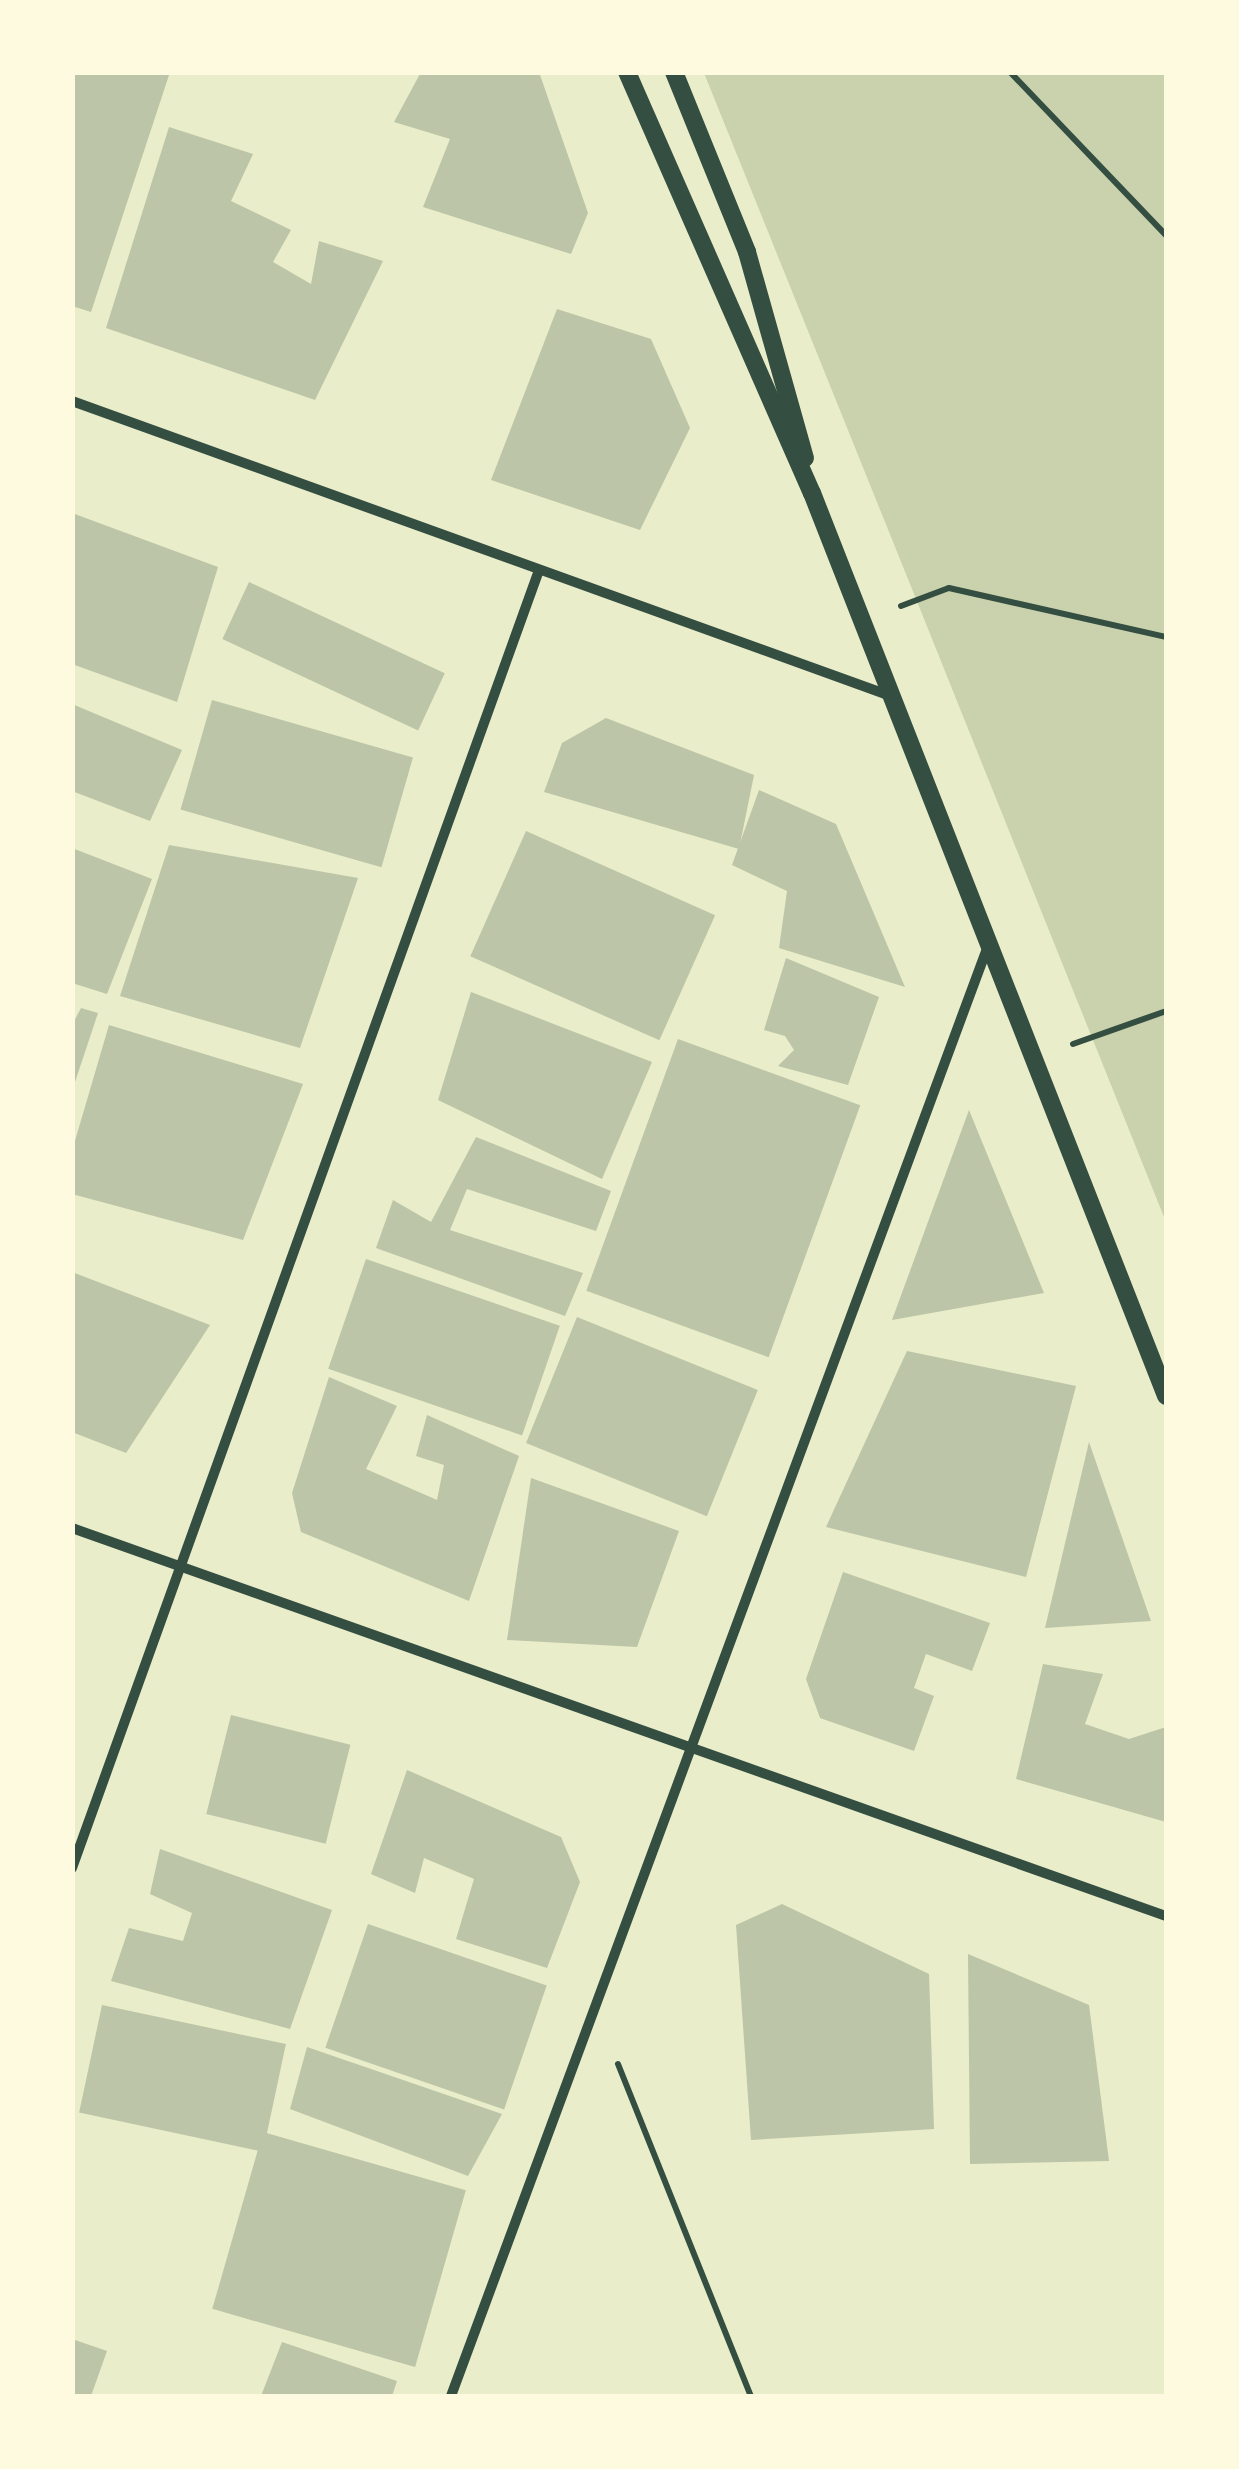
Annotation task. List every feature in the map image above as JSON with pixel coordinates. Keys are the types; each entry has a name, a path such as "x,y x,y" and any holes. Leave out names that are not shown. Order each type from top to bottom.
{"street":[{"path":"626,72 812,492 1166,1396"},
{"path":"674,72 747,252 812,492"},
{"path":"72,401 892,697"},
{"path":"72,1868 539,570"},
{"path":"451,2396 591,1998 989,942"},
{"path":"72,1528 1166,1916"}],"path":[{"path":"1010,72 1166,235"},
{"path":"863,621 949,588 1166,636"},
{"path":"1034,1058 1166,1011"},
{"path":"591,1998 751,2396"}],"green space":[{"path":"704,73 1166,73 1166,1222 910,584"}],"building":[{"path":"72,72 170,72 91,312 72,306"},
{"path":"421,72 539,72 588,213 571,254 423,207 450,139 394,122"},
{"path":"169,127 253,154 231,201 291,230 273,262 311,284 319,241 383,261 315,400 106,328"},
{"path":"557,309 651,339 690,428 640,530 491,480"},
{"path":"72,513 218,567 177,702 72,664"},
{"path":"249,582 445,673 418,730 222,639"},
{"path":"212,700 413,758 381,867 181,810"},
{"path":"72,704 182,750 150,821 72,791"},
{"path":"606,718 754,775 739,849 544,792 562,743"},
{"path":"759,790 836,824 905,987 779,948 787,891 732,865"},
{"path":"526,831 715,915 659,1040 470,956"},
{"path":"169,845 358,878 300,1048 120,996"},
{"path":"72,848 152,879 107,994 72,983"},
{"path":"786,958 879,997 848,1085 778,1066 794,1050 785,1036 764,1030"},
{"path":"471,992 652,1062 602,1179 438,1100"},
{"path":"81,1008 98,1013 73,1088 72,1025"},
{"path":"109,1025 303,1084 243,1240 72,1194 72,1151"},
{"path":"678,1039 860,1105 769,1357 586,1291"},
{"path":"969,1110 1044,1293 892,1320"},
{"path":"476,1137 611,1191 596,1231 467,1189 450,1230 583,1273 565,1316 376,1248 393,1200 431,1222"},
{"path":"366,1259 560,1326 522,1435 328,1369"},
{"path":"72,1272 210,1325 126,1453 72,1432"},
{"path":"577,1317 758,1390 707,1516 526,1443"},
{"path":"907,1351 1076,1386 1026,1577 826,1527"},
{"path":"329,1377 397,1406 366,1469 437,1500 444,1465 416,1456 427,1415 519,1456 469,1601 301,1532 292,1493"},
{"path":"1089,1442 1151,1621 1045,1628"},
{"path":"531,1478 679,1531 637,1647 507,1640"},
{"path":"843,1572 990,1623 972,1671 926,1654 914,1688 934,1696 914,1751 820,1718 806,1679"},
{"path":"1043,1664 1103,1674 1085,1724 1129,1739 1166,1727 1166,1822 1016,1779"},
{"path":"231,1715 350,1745 326,1844 206,1814"},
{"path":"407,1770 561,1837 580,1882 547,1968 456,1939 474,1879 424,1858 415,1893 371,1874"},
{"path":"160,1849 332,1910 290,2029 111,1981 129,1928 183,1941 192,1913 150,1894"},
{"path":"782,1904 929,1974 934,2129 751,2140 736,1925"},
{"path":"368,1924 547,1986 504,2109 325,2048"},
{"path":"968,1954 1089,2005 1109,2161 970,2164"},
{"path":"102,2005 286,2044 263,2152 79,2113"},
{"path":"307,2047 502,2114 468,2176 290,2109"},
{"path":"263,2132 466,2190 415,2367 212,2309"},
{"path":"72,2339 107,2351 91,2396 72,2396"},
{"path":"282,2342 397,2381 392,2396 261,2396"}]}
